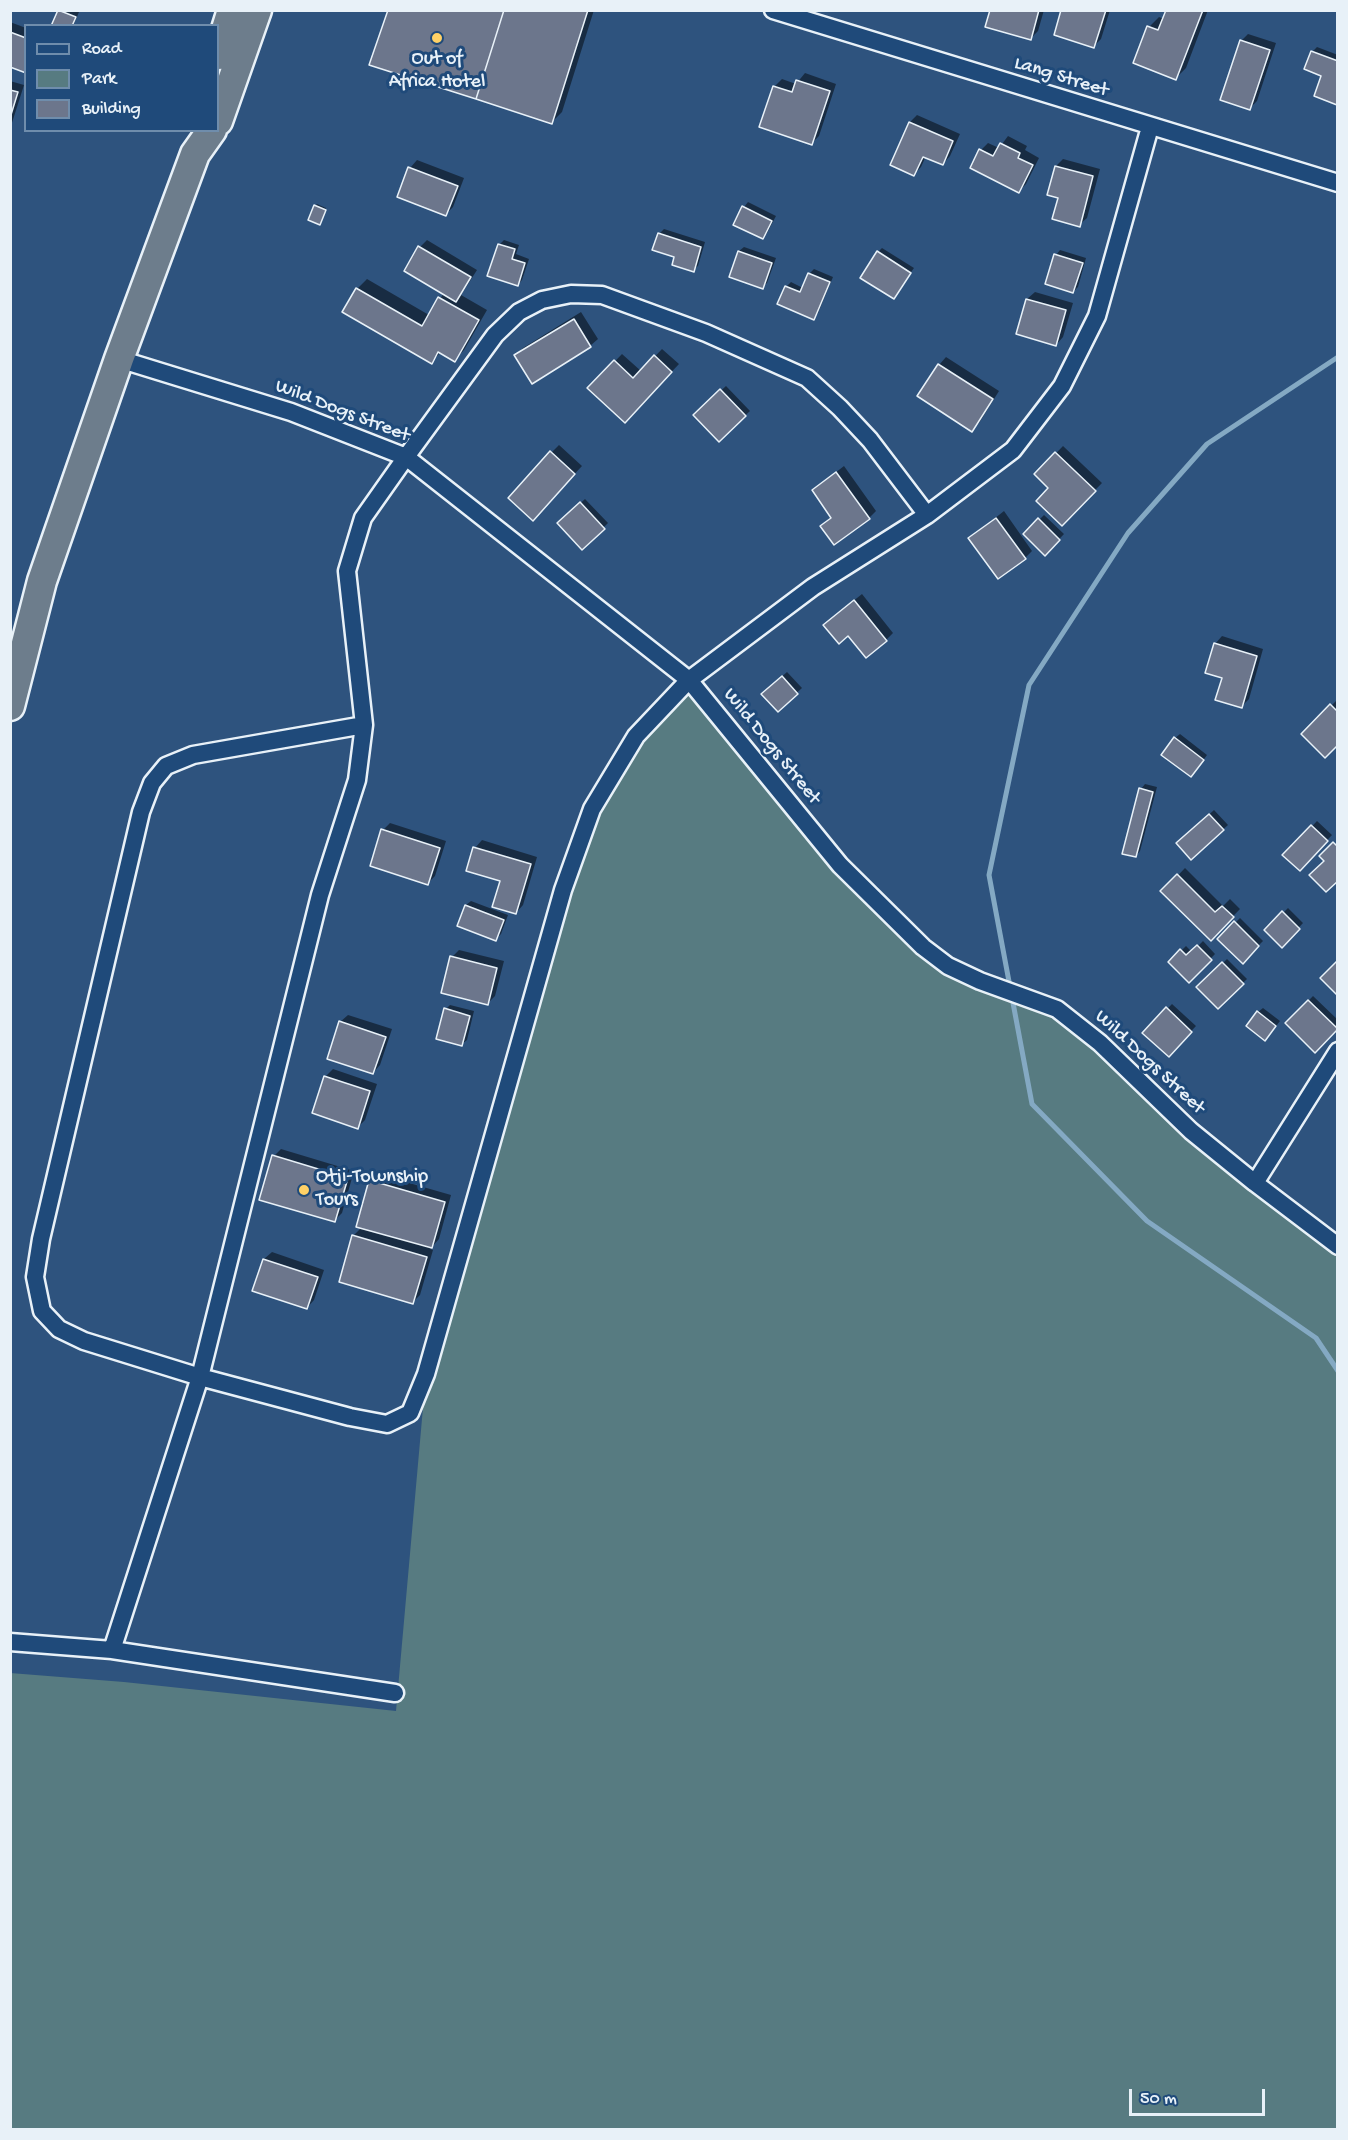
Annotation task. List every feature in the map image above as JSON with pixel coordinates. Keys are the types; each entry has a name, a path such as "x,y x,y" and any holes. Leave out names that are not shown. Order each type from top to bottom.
{"highway":[{"path":"219,52 232,10"},
{"path":"219,118 257,10"},
{"path":"10,706 42,581 119,359 196,142 209,132"}],"street":[{"name":"Lang Street","path":"773,10 793,14 1150,127 1338,183"},
{"path":"364,725 193,755 166,766 152,783 141,812 41,1239 35,1276 42,1311 59,1329 84,1341 200,1377 387,1424 410,1413 426,1374 563,890 592,809 636,736 689,680 813,587 927,515 1013,450 1062,386 1097,316 1150,127"},
{"path":"112,1650 200,1377 320,895 357,780 364,725 347,571 363,518 406,457 495,335 519,312 542,300 571,294 602,295 706,333 807,378 870,440 927,515"},
{"name":"Wild Dogs Street","path":"119,359 145,369 291,412 406,457 689,680 840,865 923,947 948,966 980,981 1057,1009 1100,1043 1191,1131 1338,1246"},
{"path":"1255,1183 1338,1051"},
{"path":"10,1642 112,1650 394,1693"}],"green space":[{"path":"689,680 840,865 923,947 1057,1009 1337,1246 1337,2129 11,2129 10,1673 124,1682 396,1711 426,1374 563,890 636,736"}],"building":[{"path":"58,10 76,17 73,24 52,24"},
{"name":"Out of Africa Hotel","path":"388,10 504,10 476,99 369,65"},
{"path":"504,10 588,10 552,124 476,99"},
{"path":"990,10 1039,10 1031,40 985,27"},
{"path":"1061,10 1106,10 1094,48 1054,35"},
{"path":"1166,10 1203,10 1176,80 1133,63 1147,26 1158,30"},
{"path":"10,32 24,37 24,72 10,67"},
{"path":"1240,40 1270,50 1250,110 1220,100"},
{"path":"1311,51 1338,61 1337,105 1314,96 1321,76 1304,69"},
{"path":"796,80 830,91 812,145 759,127 773,86 792,92"},
{"path":"10,90 18,92 10,118"},
{"path":"909,122 953,141 943,165 923,157 914,176 890,165"},
{"path":"1000,143 1020,153 1018,158 1033,165 1019,193 970,168 979,149 993,156"},
{"path":"1055,166 1093,176 1080,227 1052,219 1058,198 1047,195"},
{"path":"408,167 458,186 446,216 397,197"},
{"path":"314,205 326,210 320,225 308,220"},
{"path":"742,206 772,221 763,239 733,225"},
{"path":"658,233 701,247 694,272 672,265 674,257 652,250"},
{"path":"498,244 515,249 512,259 525,263 518,286 487,276"},
{"path":"418,246 471,277 456,302 404,271"},
{"path":"738,251 772,263 763,289 729,277"},
{"path":"877,251 911,273 894,299 860,278"},
{"path":"1054,254 1083,263 1073,293 1045,284"},
{"path":"808,273 830,282 814,320 777,304 785,286 800,292"},
{"path":"356,288 422,326 438,297 479,320 455,362 438,352 432,364 342,312"},
{"path":"1026,299 1066,310 1056,346 1016,334"},
{"path":"574,319 591,347 532,384 514,355"},
{"path":"654,355 672,372 625,423 587,388 614,360 633,378"},
{"path":"938,364 993,399 972,432 917,396"},
{"path":"720,389 746,416 719,442 693,415"},
{"path":"550,451 575,474 533,521 508,498"},
{"path":"1055,452 1096,491 1062,526 1036,501 1048,488 1034,474"},
{"path":"836,472 870,519 834,545 820,526 831,518 812,490"},
{"path":"580,502 605,529 582,550 557,523"},
{"path":"996,518 1026,559 998,579 968,538"},
{"path":"1038,518 1060,540 1045,556 1023,534"},
{"path":"854,600 887,641 866,658 848,636 839,644 823,625"},
{"path":"1214,643 1257,656 1242,708 1215,700 1222,678 1205,673"},
{"path":"782,676 798,694 778,712 761,694"},
{"path":"1330,704 1338,712 1338,745 1325,758 1301,734"},
{"path":"1174,737 1204,760 1191,777 1161,755"},
{"path":"1139,788 1153,792 1136,857 1122,854"},
{"path":"1209,814 1224,830 1191,860 1176,843"},
{"path":"1311,825 1328,841 1300,871 1282,855"},
{"path":"381,829 440,848 428,885 370,866"},
{"path":"1333,842 1338,847 1338,881 1326,892 1309,875 1324,861 1319,856"},
{"path":"473,847 531,864 516,914 492,907 500,881 466,871"},
{"path":"1177,874 1215,912 1222,906 1234,917 1211,941 1160,891"},
{"path":"465,905 504,920 496,941 457,926"},
{"path":"1282,911 1300,929 1282,948 1264,930"},
{"path":"1234,921 1259,946 1243,964 1217,939"},
{"path":"1197,945 1212,960 1189,983 1168,962 1180,949 1186,955"},
{"path":"450,956 497,968 488,1005 441,993"},
{"path":"1338,960 1338,996 1320,978"},
{"path":"1222,962 1244,984 1218,1009 1196,987"},
{"path":"1308,1000 1338,1029 1315,1053 1285,1023"},
{"path":"1166,1007 1192,1032 1169,1057 1142,1033"},
{"path":"444,1008 470,1016 462,1046 436,1039"},
{"path":"1257,1011 1276,1026 1265,1041 1246,1026"},
{"path":"339,1021 386,1037 373,1074 327,1059"},
{"path":"324,1076 370,1091 358,1129 312,1113"},
{"path":"272,1155 348,1178 335,1222 259,1200"},
{"path":"369,1180 445,1202 432,1248 356,1227"},
{"path":"352,1235 427,1257 413,1304 339,1282"},
{"path":"263,1259 318,1277 307,1309 252,1291"}],"waterway":[{"path":"1338,357 1207,444 1128,533 1029,685 989,875 1032,1104 1147,1221 1316,1338 1338,1371"}],"place":[{"name":"Out of Africa Hotel","path":"437,38"},
{"name":"Otji-Township Tours","path":"304,1190"}]}
